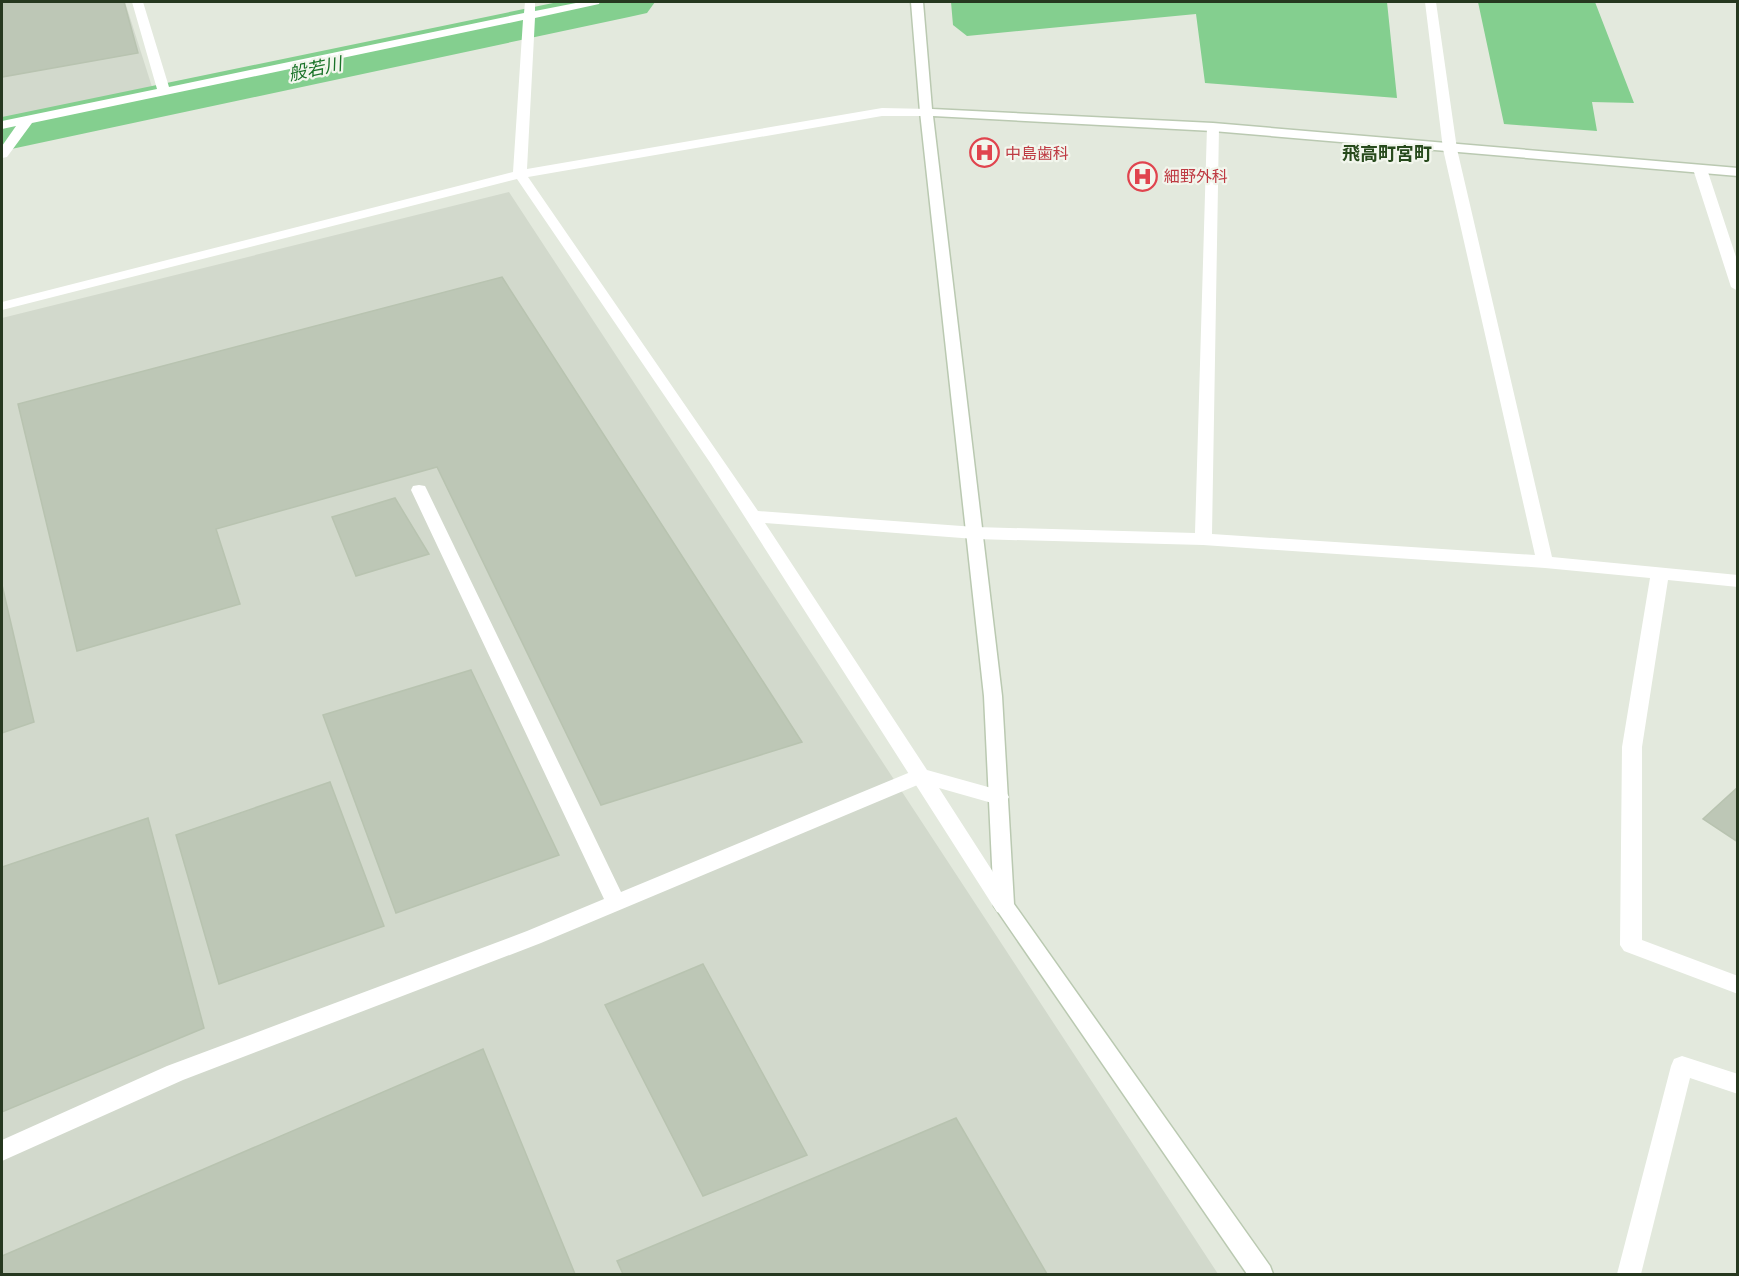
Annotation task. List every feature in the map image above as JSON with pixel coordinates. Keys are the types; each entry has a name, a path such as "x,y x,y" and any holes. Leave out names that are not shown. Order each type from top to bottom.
{"street":[{"path":"137,2 164,91"},
{"path":"2,125 164,91 529,8 595,2"},
{"path":"917,2 926,112 993,696 1004,906"},
{"path":"1431,2 1450,149 1545,562"},
{"path":"529,8 520,174 717,461 1004,906 1261,1275"},
{"path":"2,306 520,174 882,112 926,112 1213,127 1737,172"},
{"path":"2,154 27,120"},
{"path":"1203,539 1213,127"},
{"path":"1700,169 1737,287"},
{"path":"419,490 616,903"},
{"path":"752,516 975,533 1203,539 1545,562 1737,581"},
{"path":"1660,573 1632,747 1631,945 1737,985"},
{"path":"2,1151 175,1073 534,937 920,776 999,797"},
{"path":"1629,1275 1682,1066 1737,1084"}],"shaded area":[{"path":"2,2 125,2 153,90 2,121"},
{"path":"951,2 1387,2 1397,98 1205,83 1196,14 967,36 953,25"},
{"path":"1478,2 1595,2 1634,103 1592,102 1597,131 1504,124"},
{"path":"509,192 1218,1274 2,1274 2,318"}],"building":[{"path":"2,2 124,2 138,53 2,77"},
{"path":"502,277 802,742 601,805 437,467 216,529 240,604 77,651 18,404"},
{"path":"395,498 429,554 356,576 332,517"},
{"path":"2,585 34,722 2,733"},
{"path":"471,670 559,855 396,913 323,715"},
{"path":"330,782 384,926 219,984 176,835"},
{"path":"1738,787 1738,842 1703,819"},
{"path":"148,818 204,1028 2,1112 2,867"},
{"path":"703,964 807,1155 703,1196 605,1005"},
{"path":"483,1049 575,1274 2,1274 2,1256"},
{"path":"956,1118 1047,1274 623,1274 617,1261"}],"waterway":[{"name":"般若川","path":"2,134 629,2"}],"place":[{"name":"中島歯科","path":"984,153"},
{"name":"細野外科","path":"1143,176"}],"district":[{"name":"飛高町宮町","path":"1387,153"}]}
